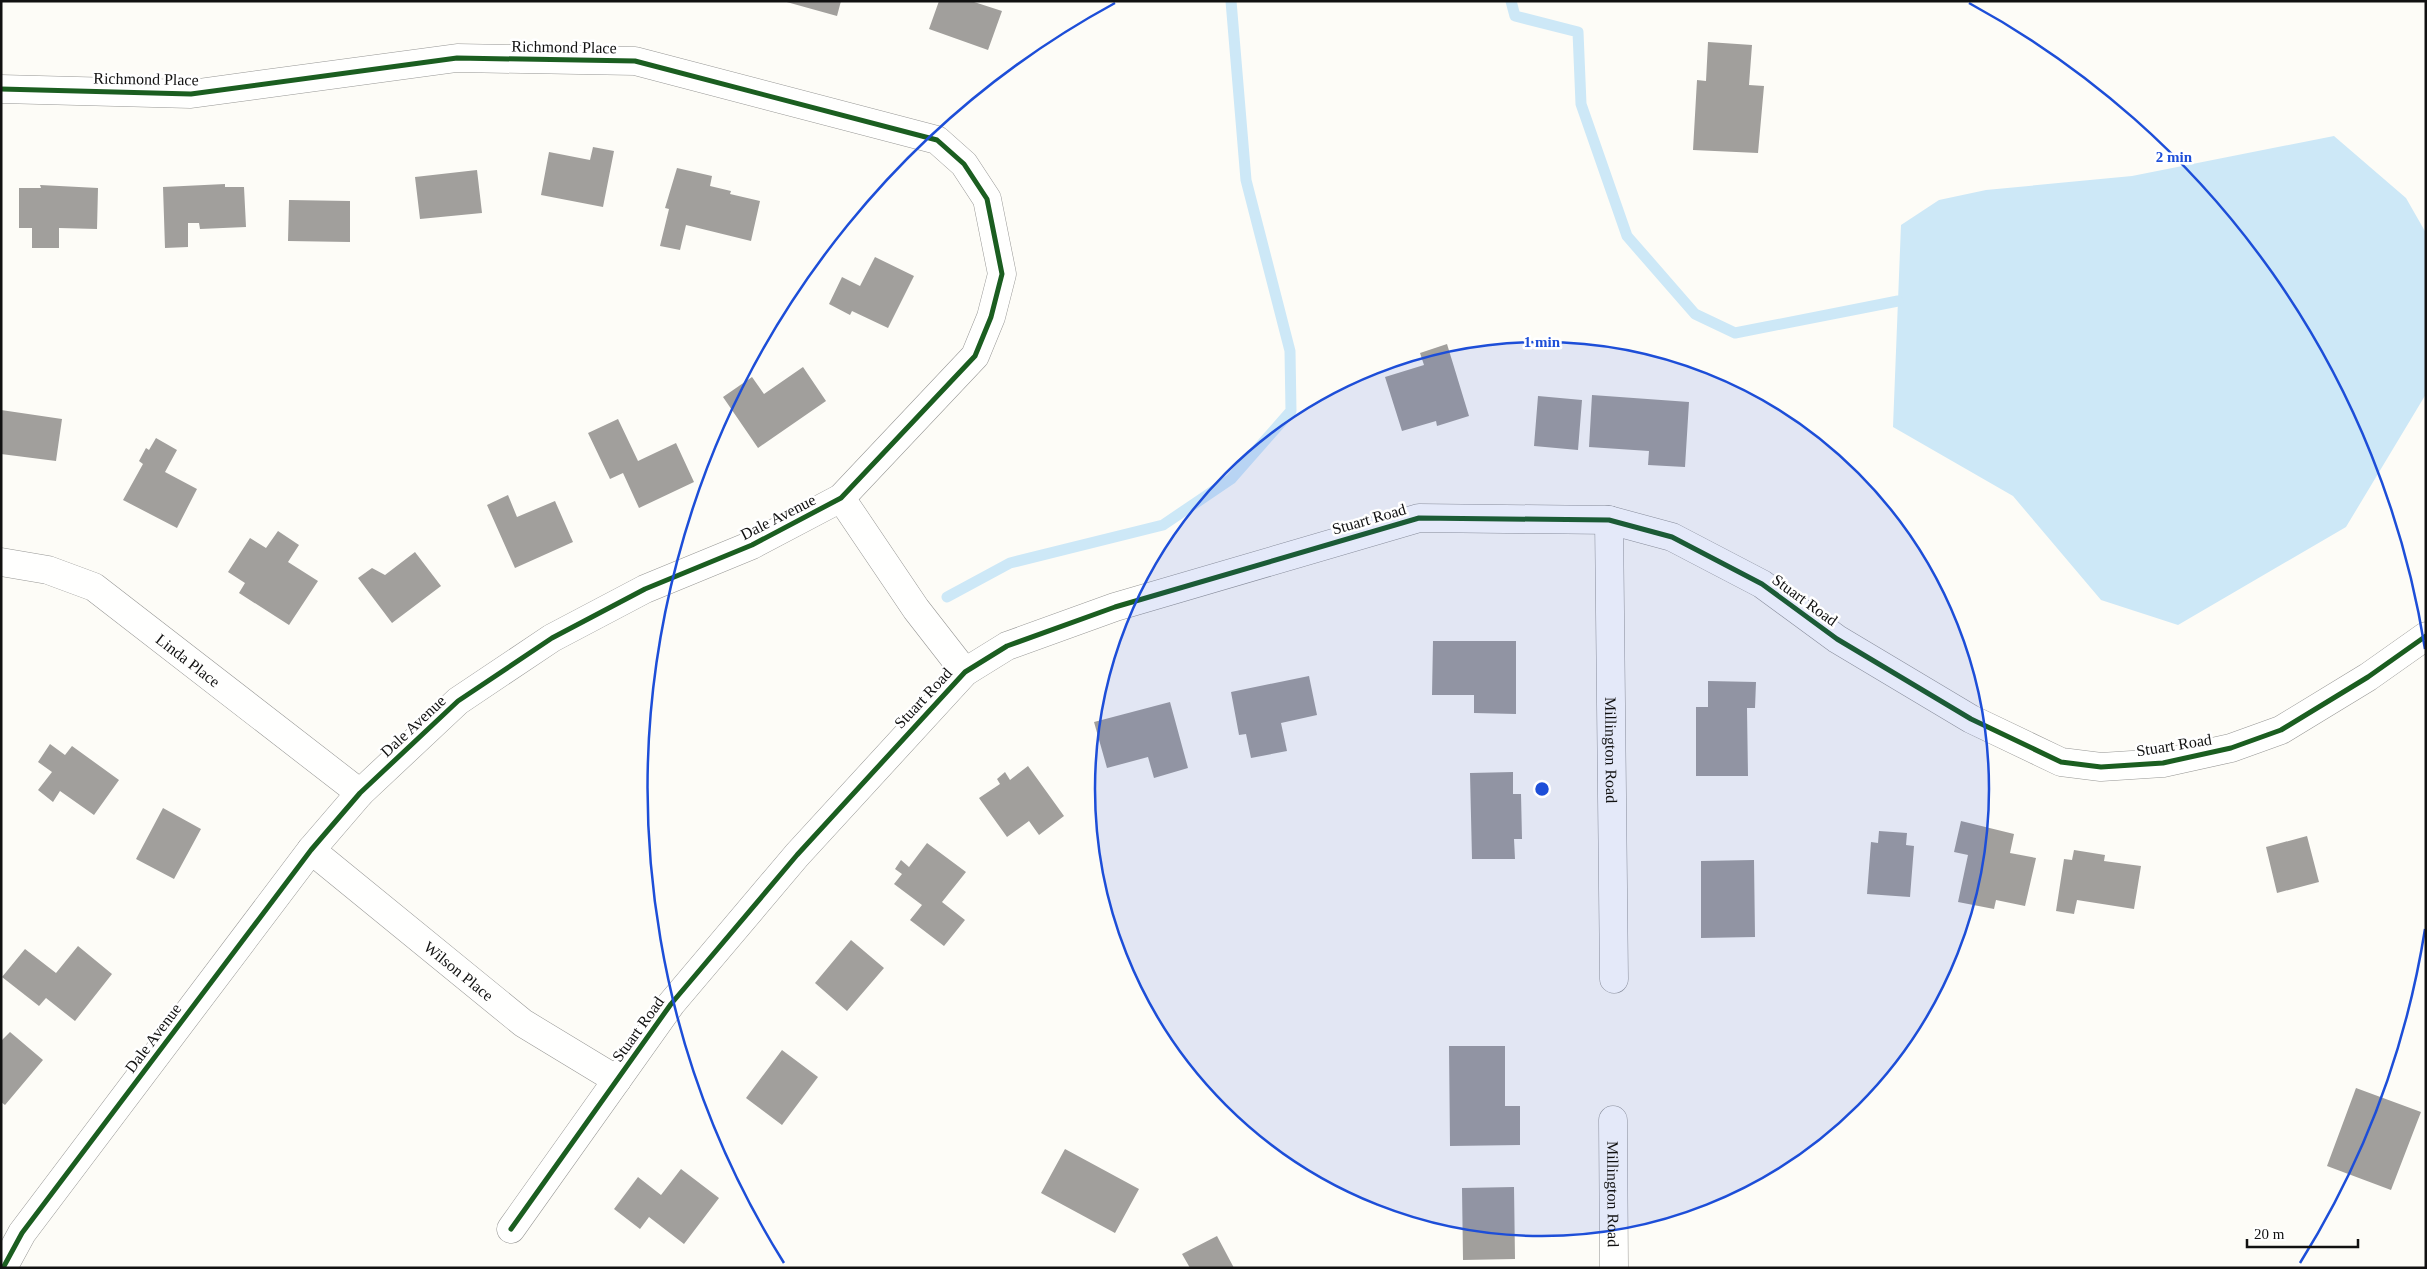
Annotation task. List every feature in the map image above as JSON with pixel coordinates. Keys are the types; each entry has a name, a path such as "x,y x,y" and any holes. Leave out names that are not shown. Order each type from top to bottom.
{"street":[{"name":"Richmond Place","path":"1,89 191,94 457,58 635,61 937,140 964,164 987,199 1002,274 992,316 975,356"},
{"name":"Dale Avenue","path":"3,1268 22,1232 311,850 360,793 458,701 552,638 645,589 752,545 841,498 975,356"},
{"path":"841,498 916,609 965,672"},
{"name":"Stuart Road","path":"511,1229 671,1004 797,855 965,672 1007,646 1115,608 1418,518 1609,520 1672,537 1754,580 1837,639 1970,719 2061,762 2101,767 2163,763 2231,748 2281,730 2368,677 2426,636"},
{"name":"Millington Road","path":"1609,520 1614,979"},
{"name":"Linda Place","path":"1,562 48,570 94,587 360,793"},
{"name":"Wilson Place","path":"311,850 523,1023 617,1080"},
{"name":"Millington Road","path":"1613,1120 1614,1268"}],"water":[{"path":"2334,136 2406,198 2426,233 2426,394 2346,527 2178,625 2101,600 2013,496 1893,427 1901,225 1939,200 1986,190 2132,176"}],"building":[{"path":"783,1 841,1 837,16"},
{"path":"939,1 971,1 1002,11 988,50 929,29"},
{"path":"1708,42 1752,45 1749,85 1764,86 1758,153 1693,150 1697,80 1706,81"},
{"path":"593,147 614,151 603,207 541,195 549,152 590,160"},
{"path":"677,168 712,176 710,186 731,191 730,194 760,201 751,241 686,225 680,250 660,246 669,209 665,208"},
{"path":"477,170 482,213 420,219 415,177"},
{"path":"225,184 225,187 244,187 246,227 200,229 199,223 188,223 188,247 165,248 163,187"},
{"path":"40,185 98,188 97,229 59,228 59,248 32,248 32,228 19,228 19,188 41,188"},
{"path":"289,200 350,201 350,242 288,241"},
{"path":"875,257 914,276 888,328 852,311 850,315 829,304 842,277 860,286"},
{"path":"1447,344 1469,416 1437,426 1436,421 1402,431 1385,377 1424,365 1420,353"},
{"path":"803,367 826,401 758,448 723,397 752,377 764,394"},
{"path":"1592,395 1689,402 1685,467 1648,465 1649,451 1589,447"},
{"path":"1538,396 1582,400 1578,450 1534,446"},
{"path":"1,410 62,419 56,461 1,454"},
{"path":"618,419 638,461 676,443 694,482 639,508 623,473 610,479 588,433"},
{"path":"156,438 177,450 165,472 197,489 177,528 123,500 143,464 139,461 146,448 149,450"},
{"path":"508,495 517,517 555,501 573,542 515,568 487,505"},
{"path":"278,531 299,545 288,562 318,581 289,625 239,593 245,583 228,572 250,538 266,548"},
{"path":"415,552 441,586 392,623 358,578 372,568 385,575"},
{"path":"1433,641 1516,641 1516,714 1474,713 1474,695 1432,695"},
{"path":"1309,676 1317,715 1281,723 1287,751 1251,758 1246,734 1239,735 1231,692"},
{"path":"1708,681 1756,682 1755,708 1747,708 1748,776 1696,776 1696,707 1708,707"},
{"path":"1170,702 1188,768 1154,778 1148,757 1107,768 1094,722"},
{"path":"50,744 65,755 72,746 119,780 94,815 60,791 53,802 38,790 52,772 38,762"},
{"path":"1028,766 1064,816 1039,835 1029,821 1007,837 979,798 1000,784 997,779 1005,772 1010,780"},
{"path":"1513,772 1513,794 1521,794 1522,839 1514,839 1515,859 1472,859 1470,773"},
{"path":"163,808 201,829 174,879 136,859"},
{"path":"1961,821 2014,834 2010,853 2036,858 2025,906 1996,900 1994,909 1958,902 1968,855 1954,852"},
{"path":"1879,831 1907,833 1906,845 1914,846 1910,897 1867,894 1871,842 1878,843"},
{"path":"2307,836 2319,882 2277,893 2266,847"},
{"path":"927,843 966,872 942,902 965,920 944,946 910,920 922,905 894,884 902,874 895,869 901,860 909,867"},
{"path":"2074,850 2105,855 2104,861 2141,866 2134,909 2077,900 2074,914 2056,911 2064,859 2072,860"},
{"path":"1754,860 1755,937 1701,938 1701,861"},
{"path":"851,940 884,968 847,1011 815,983"},
{"path":"78,946 112,974 75,1021 46,998 39,1006 2,977 25,949 56,973"},
{"path":"10,1032 43,1060 5,1105 1,1102 1,1041"},
{"path":"1449,1046 1505,1046 1505,1106 1520,1106 1520,1145 1450,1146"},
{"path":"782,1050 818,1077 782,1125 746,1098"},
{"path":"2356,1088 2421,1112 2391,1190 2327,1166"},
{"path":"1065,1149 1139,1189 1115,1233 1041,1193"},
{"path":"681,1169 719,1198 684,1244 649,1217 640,1229 614,1209 638,1177 661,1195"},
{"path":"1514,1187 1515,1259 1463,1260 1462,1188"},
{"path":"1217,1236 1234,1268 1190,1268 1182,1254"}],"waterway":[{"path":"947,597 1010,563 1163,525 1231,479 1291,411 1290,351 1246,180 1231,1"},
{"path":"1511,1 1515,16 1578,32 1581,104 1627,236 1695,314 1735,333 1898,301"}],"cycle path":[{"path":"1,89 191,94 457,58 635,61 937,140 964,164 987,199 1002,274 991,317 975,356 841,498 752,545 645,589 552,638 458,701 360,793 311,850 22,1233 3,1268"},
{"path":"511,1229 671,1004 797,855 965,672 1007,646 1115,607 1419,518 1609,520 1672,537 1762,584 1837,639 1971,719 2061,762 2101,767 2163,763 2231,748 2281,730 2368,677 2426,636"}]}
